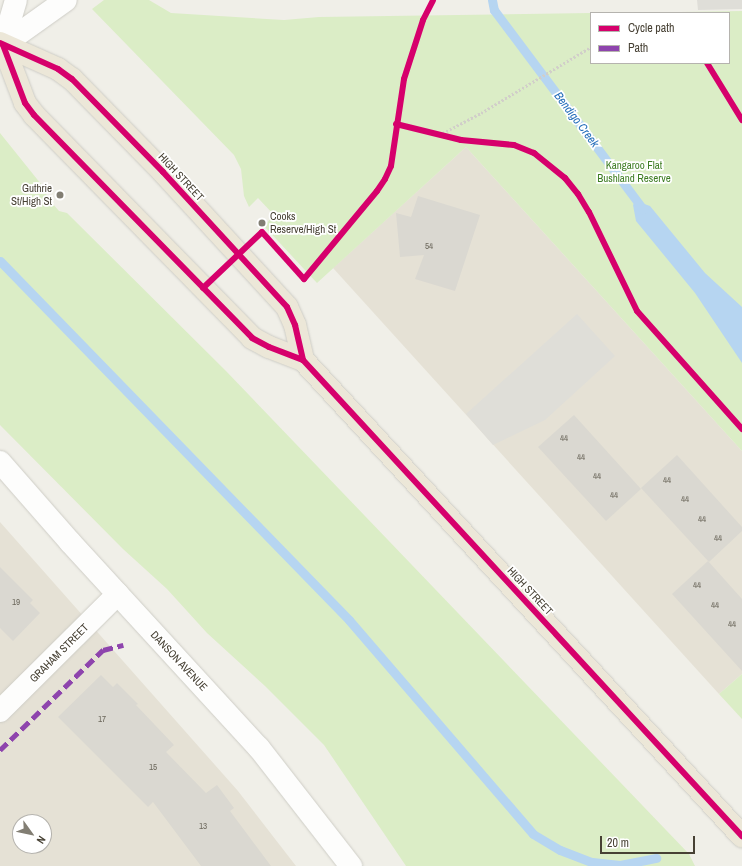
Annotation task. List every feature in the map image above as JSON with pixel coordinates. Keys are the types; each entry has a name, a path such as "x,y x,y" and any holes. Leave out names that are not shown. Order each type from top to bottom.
{"highway":[{"name":"HIGH STREET","path":"1,47 58,68 72,79 163,172 287,307 295,325 304,360"},
{"name":"HIGH STREET","path":"1,47 25,103 34,115 252,338 269,347 304,360 742,836"}],"street":[{"path":"1,47 16,0"},
{"path":"1,47 66,0"},
{"name":"DANSON AVENUE","path":"0,462 259,748 350,866"},
{"name":"GRAHAM STREET","path":"0,711 118,594"}],"path":[{"path":"439,135 481,113 590,48"},
{"path":"432,133 454,138"}],"shaded area":[{"path":"697,0 742,0 742,9 698,10"},
{"path":"466,147 742,451 742,674 719,694 333,268"},
{"path":"577,314 615,356 545,420 493,445 466,414"},
{"path":"0,522 238,791 296,866 0,866"}],"green space":[{"name":"Kangaroo Flat Bushland Reserve","path":"104,0 149,0 171,13 284,20 319,17 590,13 590,64 730,64 730,12 680,12 742,11 742,451 466,147 317,283 264,226 274,215 258,198 249,207 244,196 241,169 234,155 92,9"},
{"path":"0,133 45,189 47,197 59,211 67,213 226,371 689,854 695,866 406,866 324,745 265,686 207,633 167,589 123,549 0,425"},
{"path":"742,674 742,719 719,694"}],"water":[{"path":"636,201 650,206 705,273 742,307 742,363 695,293 636,221 633,205"}],"building":[{"path":"418,196 480,215 455,291 415,279 424,255 400,257 396,213 411,217"},
{"path":"574,415 641,489 606,521 538,447"},
{"path":"677,455 742,527 742,531 709,562 641,488"},
{"path":"708,561 742,599 742,671 672,594"},
{"path":"0,567 33,600 30,603 40,613 13,641 0,628"},
{"path":"101,675 113,687 117,683 138,704 136,705 174,745 166,752 206,793 217,785 234,808 230,811 271,866 201,866 153,802 148,807 58,717"}],"waterway":[{"name":"Bendigo Creek","path":"492,0 494,10 643,209"},
{"path":"0,261 349,620 533,834 560,850 592,862 620,865 656,858"}],"marked path":[{"path":"0,750 103,650 123,645"}],"cycle path":[{"path":"203,288 262,232 304,279 377,191 391,166 404,79 423,20 433,0"},
{"path":"0,43 58,69 72,79 163,172 287,307 295,325 303,360"},
{"path":"3,45 25,103 34,115 252,338 269,347 303,360 742,836"},
{"path":"708,64 742,120"},
{"path":"396,124 461,140 514,145 534,153 565,178 578,194 589,212 637,311 742,429"}],"place":[{"name":"Guthrie St/High St","path":"60,195"},
{"name":"Cooks Reserve/High St","path":"262,223"}]}
